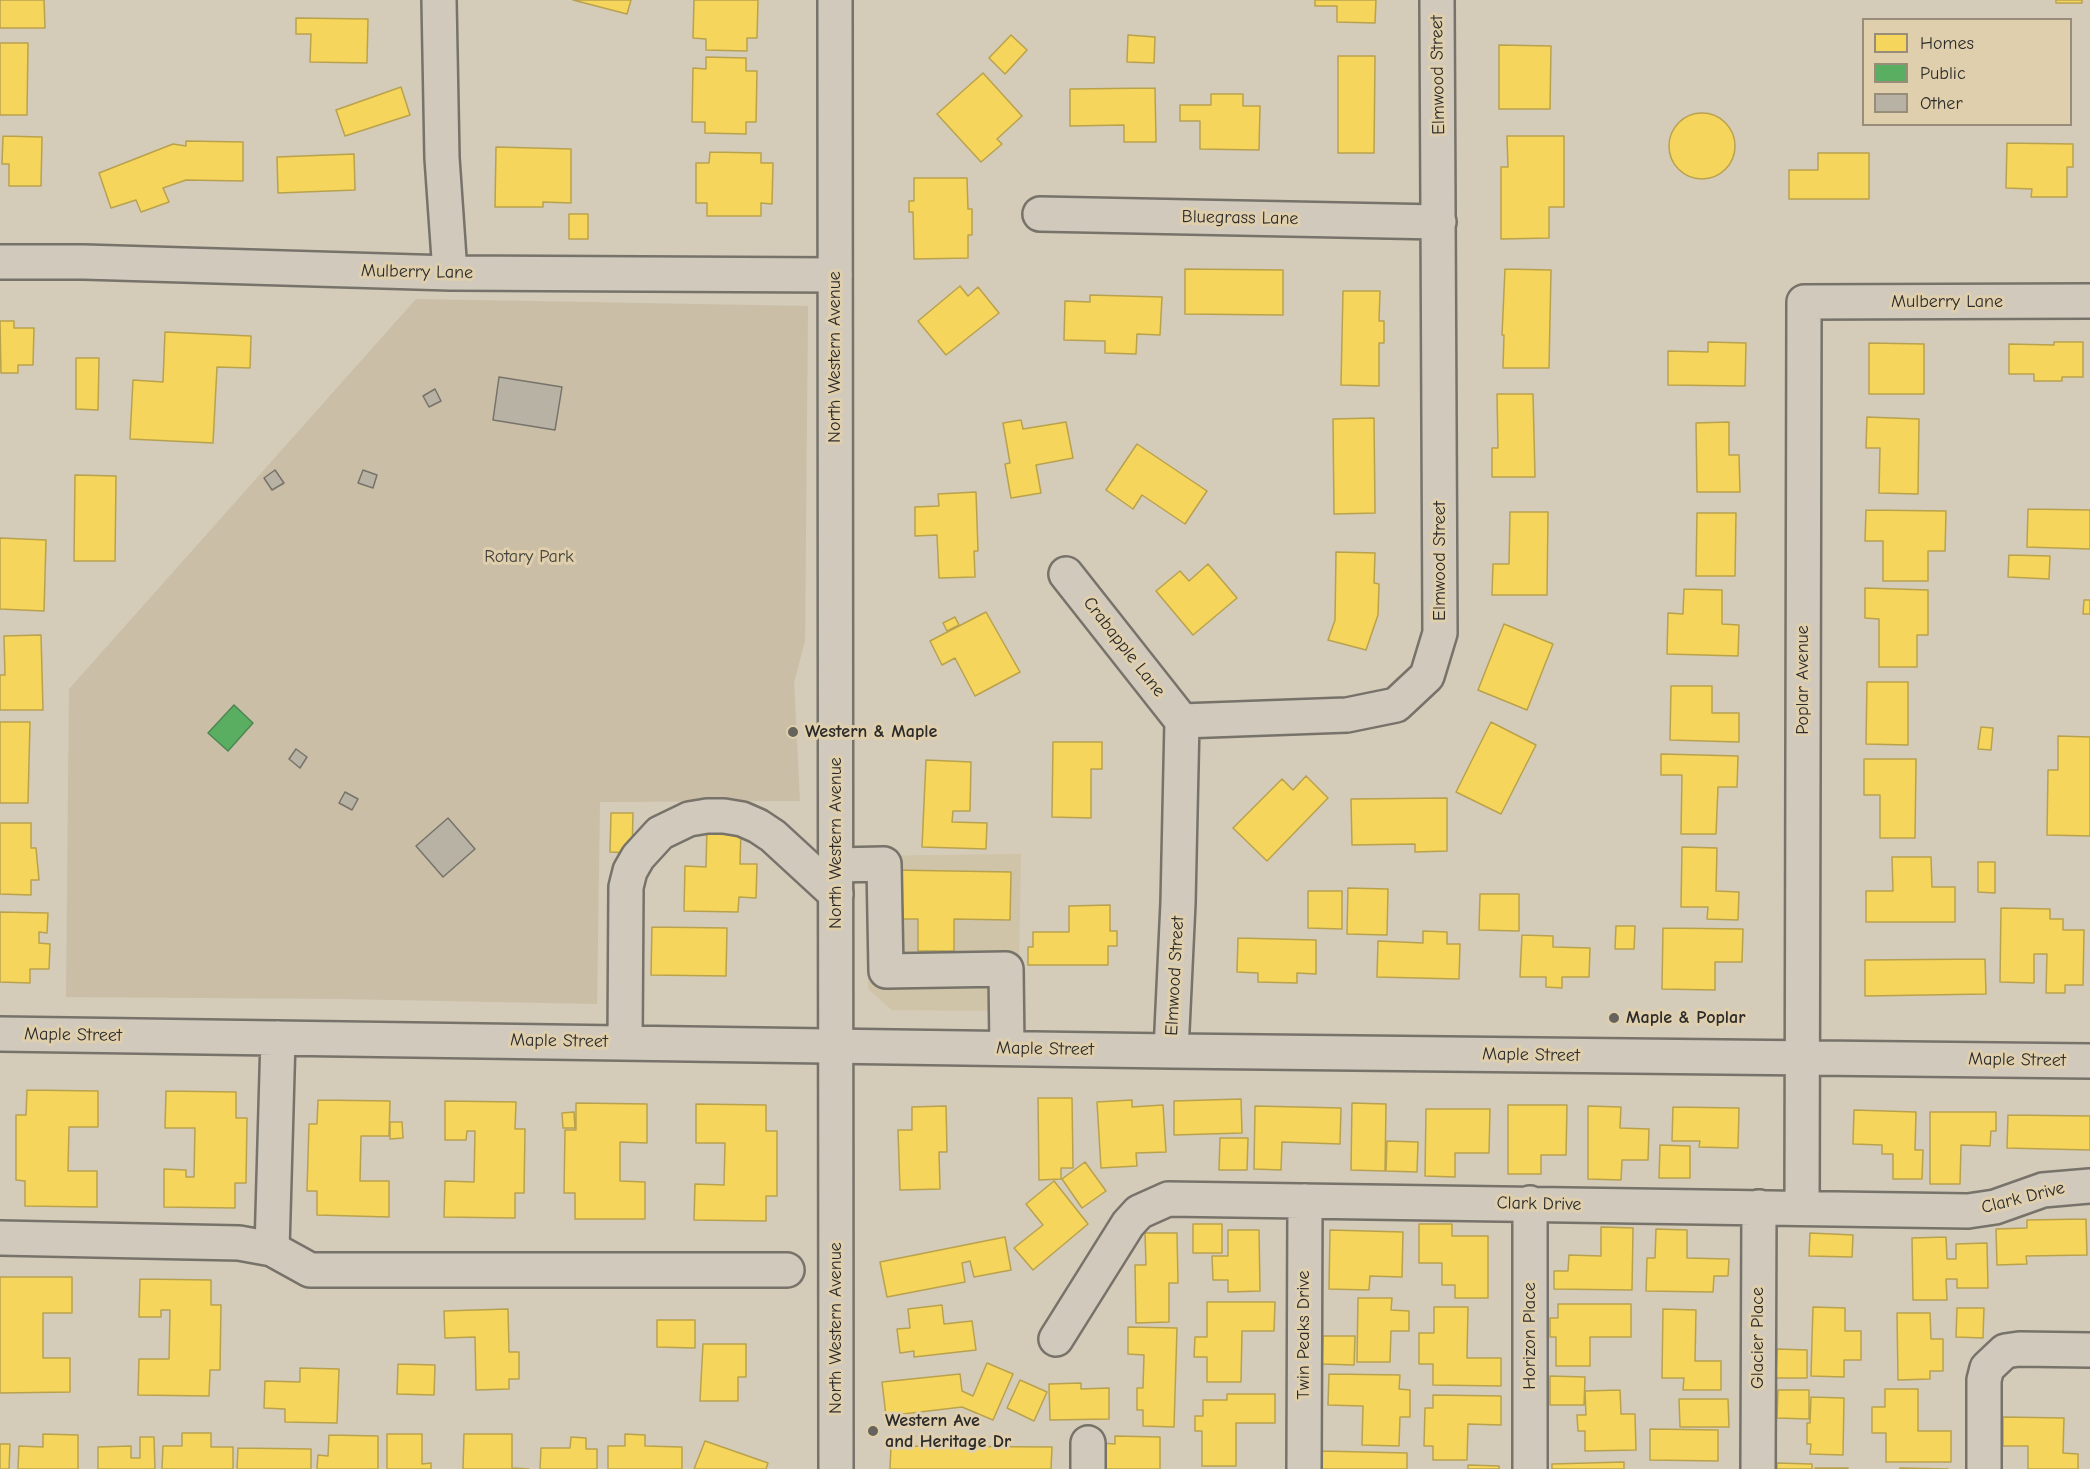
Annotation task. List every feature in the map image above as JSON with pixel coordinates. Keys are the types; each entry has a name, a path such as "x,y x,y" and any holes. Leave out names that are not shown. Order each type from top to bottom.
{"street":[{"path":"439,0 442,158 450,273"},
{"name":"North Western Avenue","path":"835,0 836,1469"},
{"name":"Elmwood Street","path":"1172,1051 1182,721 1347,715 1396,705 1427,676 1440,633 1437,0"},
{"name":"Bluegrass Lane","path":"1040,214 1439,222"},
{"name":"Mulberry Lane","path":"0,262 84,262 450,273 835,275"},
{"name":"Mulberry Lane","path":"1804,302 2090,301"},
{"name":"Poplar Avenue","path":"1804,302 1804,1057"},
{"name":"Crabapple Lane","path":"1066,574 1182,721"},
{"path":"625,1042 626,887 630,871 638,857 660,833 689,819 724,816 742,819 758,826 836,880 884,864 886,971 1006,969 1007,1048"},
{"name":"Maple Street","path":"0,1034 1172,1051 2090,1061"},
{"path":"272,1249 278,1038"},
{"path":"1802,1207 1804,1057"},
{"name":"Clark Drive","path":"1056,1339 1128,1224 1139,1212 1168,1199 1981,1210 2043,1190 2090,1186"},
{"name":"Twin Peaks Drive","path":"1304,1469 1305,1201"},
{"name":"Horizon Place","path":"1530,1203 1530,1469"},
{"name":"Glacier Place","path":"1758,1469 1759,1208"},
{"path":"0,1238 239,1243 272,1249 310,1270 787,1270"},
{"path":"1984,1469 1984,1380 1987,1368 2005,1351 2019,1349 2090,1350"}],"shaded area":[{"path":"1021,854 1018,1011 892,1010 868,989 865,856"}],"green space":[{"name":"Rotary Park","path":"416,299 808,306 805,641 794,683 800,801 600,802 597,1004 66,997 69,689"}],"building: Homes":[{"path":"0,0 44,0 45,28 0,28"},
{"path":"573,0 631,0 627,14"},
{"path":"694,0 758,0 757,38 747,38 747,51 706,50 706,39 693,38"},
{"path":"1315,0 1376,0 1375,23 1337,22 1337,6 1315,6"},
{"path":"2056,0 2082,0 2082,3 2056,3"},
{"path":"296,18 368,19 367,63 310,62 311,34 296,34"},
{"path":"1011,35 1027,50 1005,74 989,58"},
{"path":"1128,35 1155,37 1154,63 1127,62"},
{"path":"0,43 28,43 27,115 0,115"},
{"path":"1499,45 1551,46 1550,109 1499,109"},
{"path":"1338,56 1375,56 1374,153 1338,153"},
{"path":"706,57 746,58 746,71 757,71 756,122 746,122 746,134 705,133 705,122 692,122 693,68 706,69"},
{"path":"983,73 1022,116 997,139 1002,144 981,162 937,114"},
{"path":"401,87 410,115 345,136 336,110"},
{"path":"1155,88 1156,142 1124,142 1124,125 1070,126 1070,89"},
{"path":"1211,94 1243,94 1243,106 1260,106 1259,150 1200,149 1200,121 1180,121 1180,105 1211,105"},
{"path":"1702,113 1715,116 1725,123 1732,133 1735,146 1732,159 1725,169 1715,176 1702,179 1689,176 1679,169 1672,159 1669,146 1672,133 1679,123 1689,116"},
{"path":"3,136 42,137 41,186 9,186 9,164 2,164"},
{"path":"1507,136 1564,136 1564,207 1549,207 1549,238 1501,239 1501,167 1508,167"},
{"path":"186,141 243,142 243,181 186,180 163,188 169,202 141,212 136,200 111,208 99,173 173,144 186,146"},
{"path":"2007,143 2073,144 2073,167 2067,167 2067,197 2031,197 2032,189 2006,188"},
{"path":"496,147 571,149 571,203 543,202 543,207 495,207"},
{"path":"710,152 761,153 761,163 773,163 772,204 761,203 761,216 707,216 707,203 696,203 696,163 709,163"},
{"path":"1818,153 1869,153 1869,199 1789,199 1789,170 1818,170"},
{"path":"354,154 355,190 278,193 277,157"},
{"path":"914,178 967,178 968,209 972,209 972,235 968,235 968,258 914,259 913,212 909,212 909,201 914,201"},
{"path":"569,214 588,214 588,239 569,239"},
{"path":"1185,269 1283,270 1283,315 1185,314"},
{"path":"1505,269 1551,270 1549,368 1503,368"},
{"path":"960,286 968,296 978,287 999,313 946,355 918,321"},
{"path":"1343,291 1380,291 1379,321 1384,321 1384,343 1379,343 1379,386 1341,385"},
{"path":"1090,295 1162,297 1160,335 1137,334 1136,354 1105,353 1105,341 1064,340 1065,301 1090,302"},
{"path":"0,321 14,321 14,328 34,328 33,365 18,365 18,373 1,373"},
{"path":"165,332 251,336 250,368 217,367 213,443 130,439 133,380 163,382"},
{"path":"1708,342 1746,343 1745,386 1668,385 1668,351 1708,352"},
{"path":"2054,342 2083,342 2083,377 2062,377 2062,381 2034,381 2034,374 2009,374 2009,344 2054,345"},
{"path":"1869,343 1924,344 1924,394 1869,394"},
{"path":"76,358 99,358 98,410 76,409"},
{"path":"1497,394 1533,394 1535,477 1492,477 1492,448 1498,448"},
{"path":"1867,417 1919,419 1918,494 1879,493 1880,448 1866,448"},
{"path":"1374,418 1375,513 1334,514 1333,419"},
{"path":"1021,420 1023,429 1066,422 1073,458 1036,465 1041,493 1011,498 1005,464 1010,463 1003,423"},
{"path":"1729,422 1729,455 1739,455 1740,492 1697,492 1696,423"},
{"path":"1137,444 1207,491 1185,524 1142,495 1133,509 1106,490"},
{"path":"75,475 116,476 115,561 74,561"},
{"path":"976,492 978,551 974,551 975,577 939,578 937,535 915,536 915,507 939,506 938,494"},
{"path":"2028,509 2090,510 2090,549 2027,547"},
{"path":"1866,510 1946,511 1945,551 1928,551 1928,581 1883,581 1883,541 1865,541"},
{"path":"1510,512 1548,512 1547,595 1492,595 1493,564 1509,564"},
{"path":"1697,513 1736,513 1735,576 1696,576"},
{"path":"0,538 46,540 44,611 0,609"},
{"path":"1336,552 1375,553 1374,583 1379,584 1378,615 1366,650 1328,640 1335,620"},
{"path":"2009,555 2050,556 2049,579 2008,577"},
{"path":"1208,564 1237,598 1193,635 1156,591 1180,571 1189,581"},
{"path":"1865,588 1928,590 1928,635 1917,635 1917,667 1879,667 1879,619 1865,618"},
{"path":"1684,589 1722,590 1722,624 1739,625 1738,656 1667,654 1668,613 1683,614"},
{"path":"2084,600 2090,600 2090,614 2083,614"},
{"path":"986,612 1020,672 975,696 955,658 942,665 930,641"},
{"path":"955,617 959,625 947,631 943,623"},
{"path":"1504,624 1553,644 1527,710 1478,690"},
{"path":"41,635 43,710 0,710 0,675 5,675 4,636"},
{"path":"1867,682 1908,682 1908,745 1866,744"},
{"path":"1671,686 1712,686 1712,713 1739,713 1739,742 1670,740"},
{"path":"0,722 30,722 28,803 0,803"},
{"path":"1491,722 1536,745 1501,814 1456,792"},
{"path":"1981,727 1993,728 1991,750 1978,749"},
{"path":"2058,736 2090,737 2090,836 2047,835 2048,770 2058,770"},
{"path":"1053,742 1102,742 1102,769 1091,769 1091,818 1052,817"},
{"path":"1661,754 1738,756 1737,787 1718,787 1716,834 1681,834 1682,775 1661,775"},
{"path":"1864,759 1916,759 1915,838 1880,838 1880,795 1864,795"},
{"path":"926,760 971,762 970,811 953,811 952,822 987,823 986,849 922,847"},
{"path":"1306,776 1328,798 1267,861 1233,828 1282,779 1293,790"},
{"path":"1447,798 1447,851 1415,852 1415,844 1352,845 1351,799"},
{"path":"611,813 633,813 632,853 610,852"},
{"path":"0,823 31,823 31,848 36,848 39,880 31,880 31,895 0,894"},
{"path":"707,828 741,829 740,864 757,864 756,898 739,897 738,912 684,911 685,866 706,867"},
{"path":"1682,847 1717,848 1716,891 1739,892 1738,920 1707,919 1708,907 1681,907"},
{"path":"1892,857 1931,857 1932,887 1955,887 1955,922 1866,922 1866,891 1893,891"},
{"path":"1978,862 1995,862 1995,893 1978,892"},
{"path":"892,870 1011,872 1010,920 954,919 954,951 918,951 918,919 892,919"},
{"path":"1348,888 1388,889 1387,935 1347,934"},
{"path":"1308,891 1342,891 1342,929 1308,928"},
{"path":"1480,894 1519,894 1519,931 1479,930"},
{"path":"1110,905 1110,931 1117,931 1117,946 1108,946 1108,965 1028,965 1028,947 1033,947 1033,932 1069,932 1069,906"},
{"path":"2001,908 2050,909 2050,919 2063,919 2063,930 2084,930 2083,985 2065,985 2065,993 2046,993 2047,954 2034,954 2034,983 2000,982"},
{"path":"0,912 48,913 47,933 39,932 39,943 50,944 49,969 30,969 30,983 0,982"},
{"path":"1616,926 1635,926 1634,949 1615,949"},
{"path":"652,927 727,928 726,976 651,975"},
{"path":"1663,928 1743,929 1742,962 1715,962 1715,990 1662,989"},
{"path":"1423,931 1447,932 1447,944 1460,944 1459,979 1377,977 1378,941 1423,943"},
{"path":"1522,935 1553,936 1553,947 1590,948 1589,977 1562,977 1562,988 1546,987 1546,977 1520,977"},
{"path":"1238,938 1316,940 1316,974 1297,973 1297,983 1258,982 1258,973 1237,972"},
{"path":"1985,959 1986,994 1865,996 1865,960"},
{"path":"27,1090 98,1091 98,1127 69,1127 68,1171 97,1171 97,1207 25,1206 25,1181 16,1180 16,1115 26,1115"},
{"path":"166,1091 236,1092 236,1118 247,1118 246,1183 235,1183 235,1208 164,1207 164,1169 186,1170 186,1177 194,1177 195,1128 165,1128"},
{"path":"1038,1098 1072,1098 1073,1168 1061,1168 1061,1179 1039,1180"},
{"path":"1241,1099 1242,1133 1174,1135 1174,1101"},
{"path":"318,1100 390,1101 389,1136 361,1136 360,1181 389,1181 389,1217 317,1215 317,1191 307,1191 309,1124 317,1124"},
{"path":"1132,1100 1132,1107 1163,1105 1166,1152 1136,1153 1137,1166 1101,1168 1097,1102"},
{"path":"445,1101 516,1102 515,1129 525,1129 524,1193 515,1193 515,1218 444,1217 445,1181 474,1182 475,1131 467,1131 466,1140 445,1140"},
{"path":"576,1103 647,1104 647,1143 620,1142 620,1181 645,1182 645,1219 575,1219 575,1193 564,1193 565,1130 576,1130"},
{"path":"1352,1103 1386,1104 1385,1171 1351,1170"},
{"path":"696,1104 766,1105 766,1131 777,1131 777,1196 766,1196 766,1221 694,1220 695,1184 724,1185 725,1143 696,1143"},
{"path":"1508,1105 1567,1105 1566,1155 1541,1155 1541,1174 1508,1174"},
{"path":"946,1106 947,1152 939,1152 940,1189 900,1190 898,1130 912,1130 912,1107"},
{"path":"1255,1106 1341,1108 1340,1144 1282,1142 1281,1170 1254,1169"},
{"path":"1588,1106 1621,1107 1620,1128 1649,1129 1648,1160 1622,1160 1621,1180 1588,1179"},
{"path":"1673,1107 1739,1108 1738,1148 1699,1147 1700,1141 1672,1141"},
{"path":"1426,1109 1490,1109 1489,1153 1455,1153 1455,1177 1425,1176"},
{"path":"1854,1110 1916,1112 1915,1150 1923,1150 1922,1179 1893,1179 1893,1154 1882,1154 1882,1145 1853,1144"},
{"path":"574,1112 575,1128 563,1128 562,1113"},
{"path":"1930,1112 1996,1112 1996,1131 1991,1131 1990,1146 1961,1145 1960,1184 1930,1184"},
{"path":"2008,1115 2090,1116 2090,1150 2007,1148"},
{"path":"390,1122 402,1122 403,1138 390,1139"},
{"path":"1220,1138 1248,1138 1247,1170 1219,1170"},
{"path":"1387,1141 1418,1142 1417,1172 1386,1171"},
{"path":"1660,1145 1690,1146 1690,1178 1659,1178"},
{"path":"1085,1162 1106,1191 1082,1208 1062,1179"},
{"path":"1054,1181 1088,1224 1033,1270 1014,1248 1043,1225 1026,1204"},
{"path":"2086,1219 2087,1255 2026,1256 2027,1264 1997,1265 1996,1229 2027,1228 2027,1220"},
{"path":"1193,1224 1222,1224 1222,1253 1193,1253"},
{"path":"1419,1224 1452,1224 1452,1236 1488,1236 1488,1298 1455,1298 1455,1285 1442,1285 1442,1263 1419,1263"},
{"path":"1601,1227 1633,1228 1632,1290 1554,1289 1554,1271 1568,1271 1569,1255 1601,1256"},
{"path":"1656,1229 1687,1230 1687,1258 1729,1259 1728,1276 1714,1276 1713,1292 1646,1291 1647,1258 1655,1258"},
{"path":"1228,1230 1259,1230 1260,1291 1228,1292 1228,1280 1213,1280 1212,1256 1228,1256"},
{"path":"1330,1230 1403,1232 1402,1277 1370,1276 1369,1290 1329,1289"},
{"path":"1145,1233 1177,1233 1178,1283 1169,1283 1169,1322 1136,1323 1135,1265 1146,1265"},
{"path":"1810,1233 1853,1235 1852,1257 1809,1256"},
{"path":"1005,1237 1011,1270 974,1277 970,1261 962,1263 965,1282 887,1297 880,1262"},
{"path":"1946,1237 1947,1259 1956,1259 1956,1244 1987,1243 1988,1288 1957,1288 1957,1279 1946,1279 1947,1300 1913,1300 1912,1238"},
{"path":"0,1277 72,1277 72,1313 43,1313 43,1358 70,1358 70,1392 0,1393"},
{"path":"140,1279 211,1280 211,1305 221,1305 220,1370 210,1370 209,1396 138,1395 139,1359 169,1359 170,1310 161,1310 161,1317 139,1317"},
{"path":"1358,1298 1392,1298 1391,1310 1409,1311 1409,1331 1391,1331 1390,1362 1357,1362"},
{"path":"1207,1302 1275,1302 1274,1331 1242,1331 1241,1382 1207,1382 1207,1357 1194,1357 1195,1337 1207,1337"},
{"path":"1558,1304 1631,1304 1631,1337 1590,1337 1590,1366 1556,1366 1556,1337 1550,1337 1550,1318 1558,1318"},
{"path":"942,1305 944,1324 972,1321 976,1350 914,1357 914,1351 900,1353 897,1329 910,1328 908,1309"},
{"path":"1434,1307 1468,1307 1467,1358 1501,1358 1501,1386 1433,1385 1433,1364 1419,1364 1419,1333 1434,1333"},
{"path":"1813,1307 1845,1308 1845,1331 1861,1331 1861,1360 1844,1360 1844,1377 1811,1376"},
{"path":"1957,1308 1984,1308 1983,1338 1956,1337"},
{"path":"508,1309 509,1352 519,1352 519,1379 509,1379 509,1389 476,1390 475,1337 445,1338 444,1311"},
{"path":"1663,1309 1696,1310 1695,1361 1721,1361 1721,1390 1683,1390 1684,1378 1662,1378"},
{"path":"1897,1313 1930,1313 1931,1339 1943,1339 1943,1371 1930,1371 1930,1379 1898,1380"},
{"path":"657,1320 695,1320 695,1348 657,1347"},
{"path":"1128,1327 1177,1328 1174,1427 1143,1426 1143,1410 1137,1410 1137,1388 1143,1388 1144,1355 1128,1354"},
{"path":"1323,1336 1355,1336 1354,1365 1322,1364"},
{"path":"703,1344 746,1344 746,1377 738,1377 738,1401 700,1401"},
{"path":"1777,1349 1807,1350 1807,1378 1776,1378"},
{"path":"987,1363 1013,1374 993,1420 962,1407 886,1416 882,1382 960,1374 962,1391 973,1396"},
{"path":"398,1364 435,1365 434,1395 397,1394"},
{"path":"300,1368 339,1369 337,1423 285,1422 285,1409 264,1408 265,1381 300,1382"},
{"path":"1329,1374 1400,1375 1399,1389 1410,1390 1410,1417 1400,1417 1399,1446 1362,1445 1363,1406 1328,1405"},
{"path":"1550,1376 1585,1377 1584,1405 1550,1405"},
{"path":"1020,1380 1047,1392 1034,1421 1007,1408"},
{"path":"1081,1383 1081,1389 1109,1388 1109,1419 1050,1420 1049,1384"},
{"path":"1885,1389 1918,1389 1918,1431 1951,1431 1951,1462 1886,1462 1886,1433 1872,1433 1872,1407 1885,1407"},
{"path":"1620,1390 1621,1414 1635,1414 1636,1450 1585,1451 1585,1431 1578,1431 1577,1415 1586,1415 1585,1391"},
{"path":"1778,1390 1809,1390 1809,1419 1777,1418"},
{"path":"1227,1394 1275,1394 1275,1423 1236,1423 1236,1466 1202,1466 1202,1431 1195,1431 1195,1416 1203,1416 1203,1400 1227,1400"},
{"path":"1433,1395 1501,1396 1501,1425 1468,1424 1467,1460 1433,1460 1433,1446 1424,1446 1425,1408 1433,1408"},
{"path":"1811,1397 1844,1398 1843,1455 1810,1454 1811,1444 1807,1444 1807,1423 1810,1423"},
{"path":"1679,1399 1728,1399 1729,1427 1680,1427"},
{"path":"2003,1417 2064,1418 2063,1453 2078,1454 2078,1469 2028,1469 2028,1446 2003,1446"},
{"path":"1650,1429 1718,1430 1718,1461 1650,1460"},
{"path":"182,1433 211,1433 211,1447 233,1447 233,1469 162,1469 163,1446 182,1446"},
{"path":"43,1434 78,1435 78,1469 18,1469 19,1446 43,1447"},
{"path":"387,1434 422,1434 422,1464 431,1463 431,1469 387,1469"},
{"path":"464,1434 512,1434 512,1468 529,1469 463,1469"},
{"path":"625,1434 645,1435 645,1446 682,1447 682,1469 608,1469 608,1446 625,1446"},
{"path":"329,1435 378,1436 378,1469 317,1469 318,1455 328,1456"},
{"path":"1115,1436 1160,1437 1160,1469 1099,1469 1100,1443 1115,1444"},
{"path":"140,1437 154,1437 155,1469 98,1469 98,1447 131,1446 131,1458 140,1458"},
{"path":"571,1437 586,1438 586,1449 597,1449 597,1469 540,1469 541,1448 570,1448"},
{"path":"705,1441 768,1463 766,1469 694,1469"},
{"path":"0,1444 10,1444 9,1469 0,1469"},
{"path":"891,1446 1052,1447 1051,1469 890,1469"},
{"path":"238,1448 311,1449 311,1469 237,1469"},
{"path":"1321,1451 1407,1453 1407,1469 1320,1469"},
{"path":"1624,1462 1624,1469 1552,1469 1552,1464"},
{"path":"1777,1463 1812,1464 1812,1469 1777,1469"},
{"path":"1468,1465 1499,1466 1499,1469 1468,1469"},
{"path":"1848,1468 1848,1469 1815,1469"},
{"path":"1900,1468 1948,1469 1900,1469"}],"building: Public":[{"path":"234,705 253,723 228,751 208,733"}],"building: Other":[{"path":"499,377 562,387 555,430 493,420"},
{"path":"435,389 441,401 429,407 423,396"},
{"path":"275,470 284,483 272,490 264,478"},
{"path":"363,470 377,475 373,488 358,483"},
{"path":"296,749 307,757 300,768 289,759"},
{"path":"345,792 358,799 352,810 339,803"},
{"path":"448,818 475,849 443,877 416,846"}],"place":[{"name":"Western & Maple","path":"793,732"},
{"name":"Maple & Poplar","path":"1614,1018"},
{"name":"Western Ave and Heritage Dr","path":"873,1431"}]}
